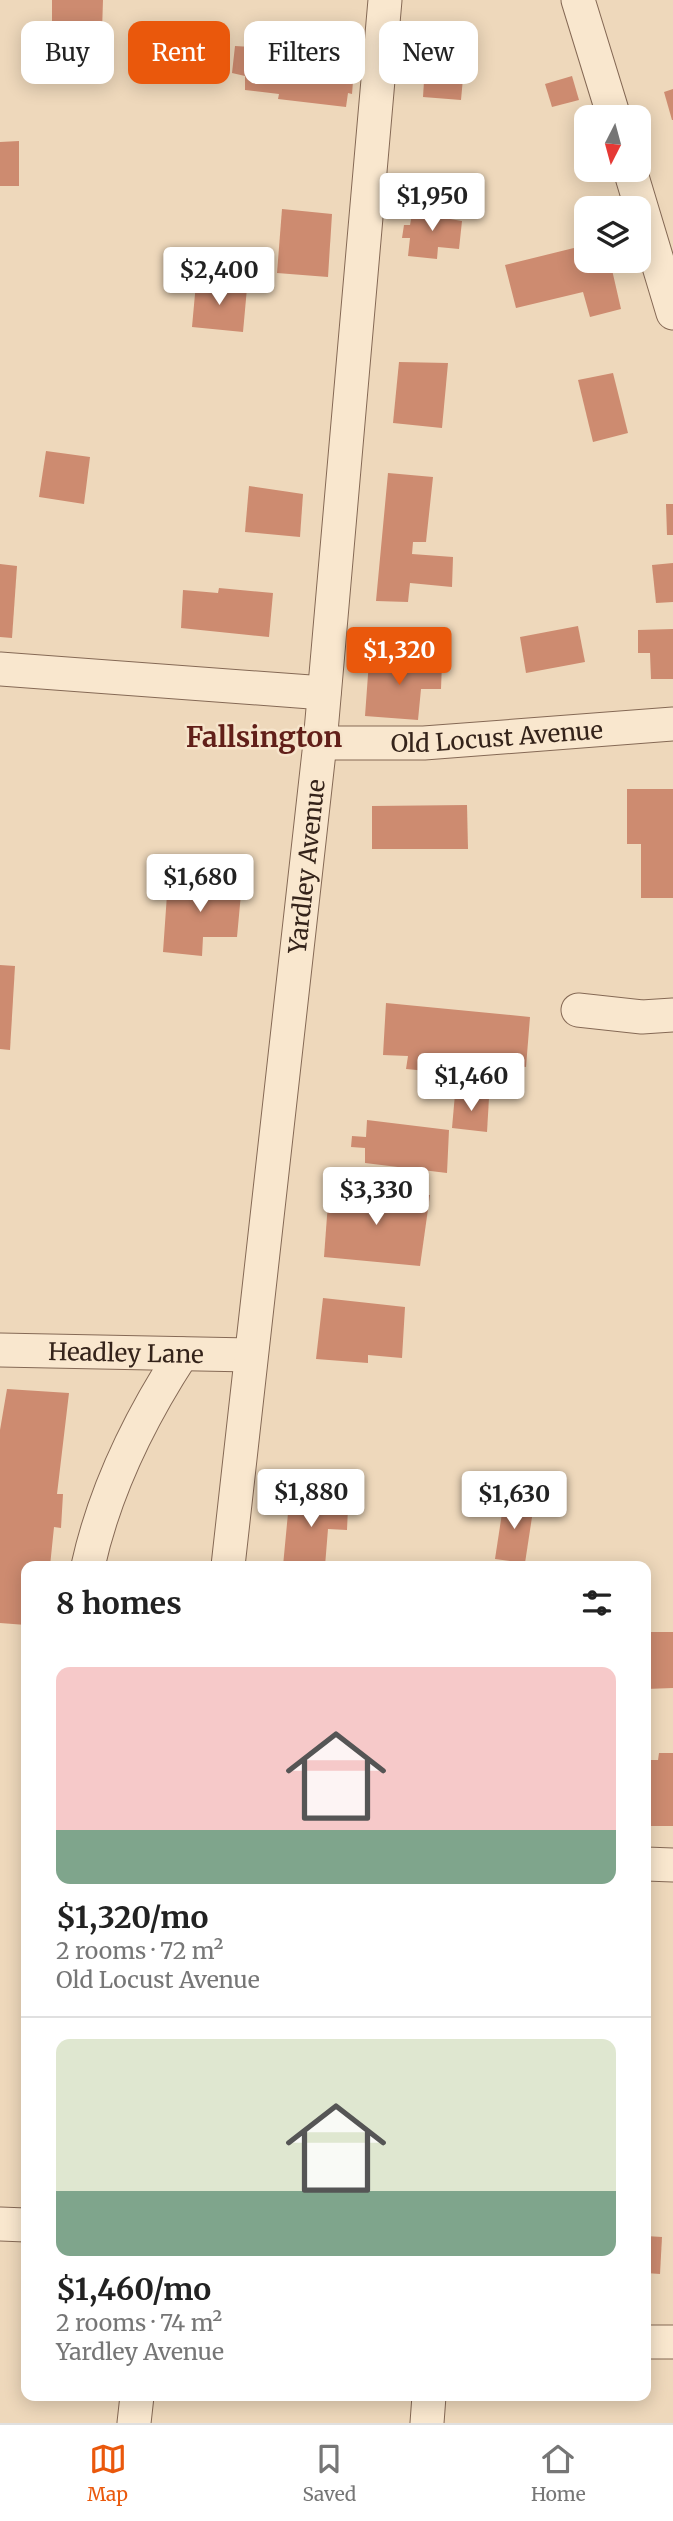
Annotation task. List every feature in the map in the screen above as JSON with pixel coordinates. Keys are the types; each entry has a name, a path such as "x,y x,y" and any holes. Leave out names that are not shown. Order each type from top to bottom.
{"street":[{"name":"Yardley Avenue","path":"229,1561 320,743 385,0"},
{"path":"578,0 610,105"},
{"path":"634,182 673,313"},
{"path":"0,669 324,693"},
{"name":"Old Locust Avenue","path":"320,743 424,743 673,724"},
{"path":"578,1010 642,1017 673,1015"},
{"name":"Headley Lane","path":"0,1350 250,1355"},
{"path":"89,1561 101,1511 116,1476 152,1400 182,1354"},
{"path":"651,1864 673,1865"},
{"path":"0,2224 21,2225"},
{"path":"651,2342 673,2342"},
{"path":"134,2423 136,2401"},
{"path":"428,2423 429,2401"}],"building":[{"path":"52,0 103,0 102,21 52,21"},
{"path":"235,46 244,47 244,76 232,73"},
{"path":"572,76 579,100 552,107 545,84"},
{"path":"245,84 353,84 346,107 278,99 279,94 245,90"},
{"path":"424,84 462,84 461,100 423,97"},
{"path":"673,89 673,120 672,120 664,92"},
{"path":"19,141 19,186 0,186 0,142"},
{"path":"413,208 451,211 450,219 462,221 459,249 438,247 437,259 408,256 410,238 402,238 404,225 410,225"},
{"path":"282,209 332,214 328,277 277,273"},
{"path":"574,248 574,273 613,273 621,309 590,317 583,292 516,308 505,265"},
{"path":"196,283 247,288 243,332 192,327"},
{"path":"399,362 448,363 442,428 393,423"},
{"path":"613,373 628,433 593,442 578,380"},
{"path":"46,451 90,457 84,504 39,497"},
{"path":"388,473 433,477 426,542 413,542 412,554 453,557 452,587 410,583 408,602 376,601"},
{"path":"249,486 303,494 300,537 245,532"},
{"path":"666,504 673,504 673,535 667,535"},
{"path":"673,563 673,602 656,603 652,565"},
{"path":"0,564 17,566 12,638 0,637"},
{"path":"219,588 273,593 269,637 181,628 183,590 218,593"},
{"path":"578,626 585,662 526,673 520,637"},
{"path":"673,629 673,679 651,679 650,653 638,653 638,630"},
{"path":"369,661 442,663 441,689 421,689 418,720 365,716"},
{"path":"627,789 673,789 673,898 641,898 641,844 627,844"},
{"path":"467,805 468,849 372,849 372,806"},
{"path":"168,880 242,883 237,937 203,937 202,956 163,952"},
{"path":"0,965 15,966 10,1050 0,1049"},
{"path":"386,1003 530,1017 526,1067 428,1058 427,1071 406,1069 408,1056 383,1055"},
{"path":"455,1094 489,1098 487,1132 452,1128"},
{"path":"367,1120 449,1130 447,1173 365,1163 365,1148 351,1147 352,1136 366,1137"},
{"path":"329,1189 430,1195 420,1266 324,1257"},
{"path":"323,1298 405,1307 402,1358 368,1355 368,1363 316,1359"},
{"path":"7,1389 69,1393 57,1494 63,1494 61,1528 54,1527 51,1561 21,1561 21,1625 0,1623 0,1430"},
{"path":"290,1492 330,1496 329,1506 348,1508 347,1530 328,1529 325,1561 283,1561"},
{"path":"504,1500 534,1504 525,1561 495,1559"},
{"path":"651,1632 673,1632 673,1688 651,1689"},
{"path":"659,1753 673,1753 673,1826 651,1826 651,1760 658,1760"},
{"path":"651,2236 662,2237 660,2274 651,2273"}],"district":[{"name":"Fallsington","path":"264,737"}]}
